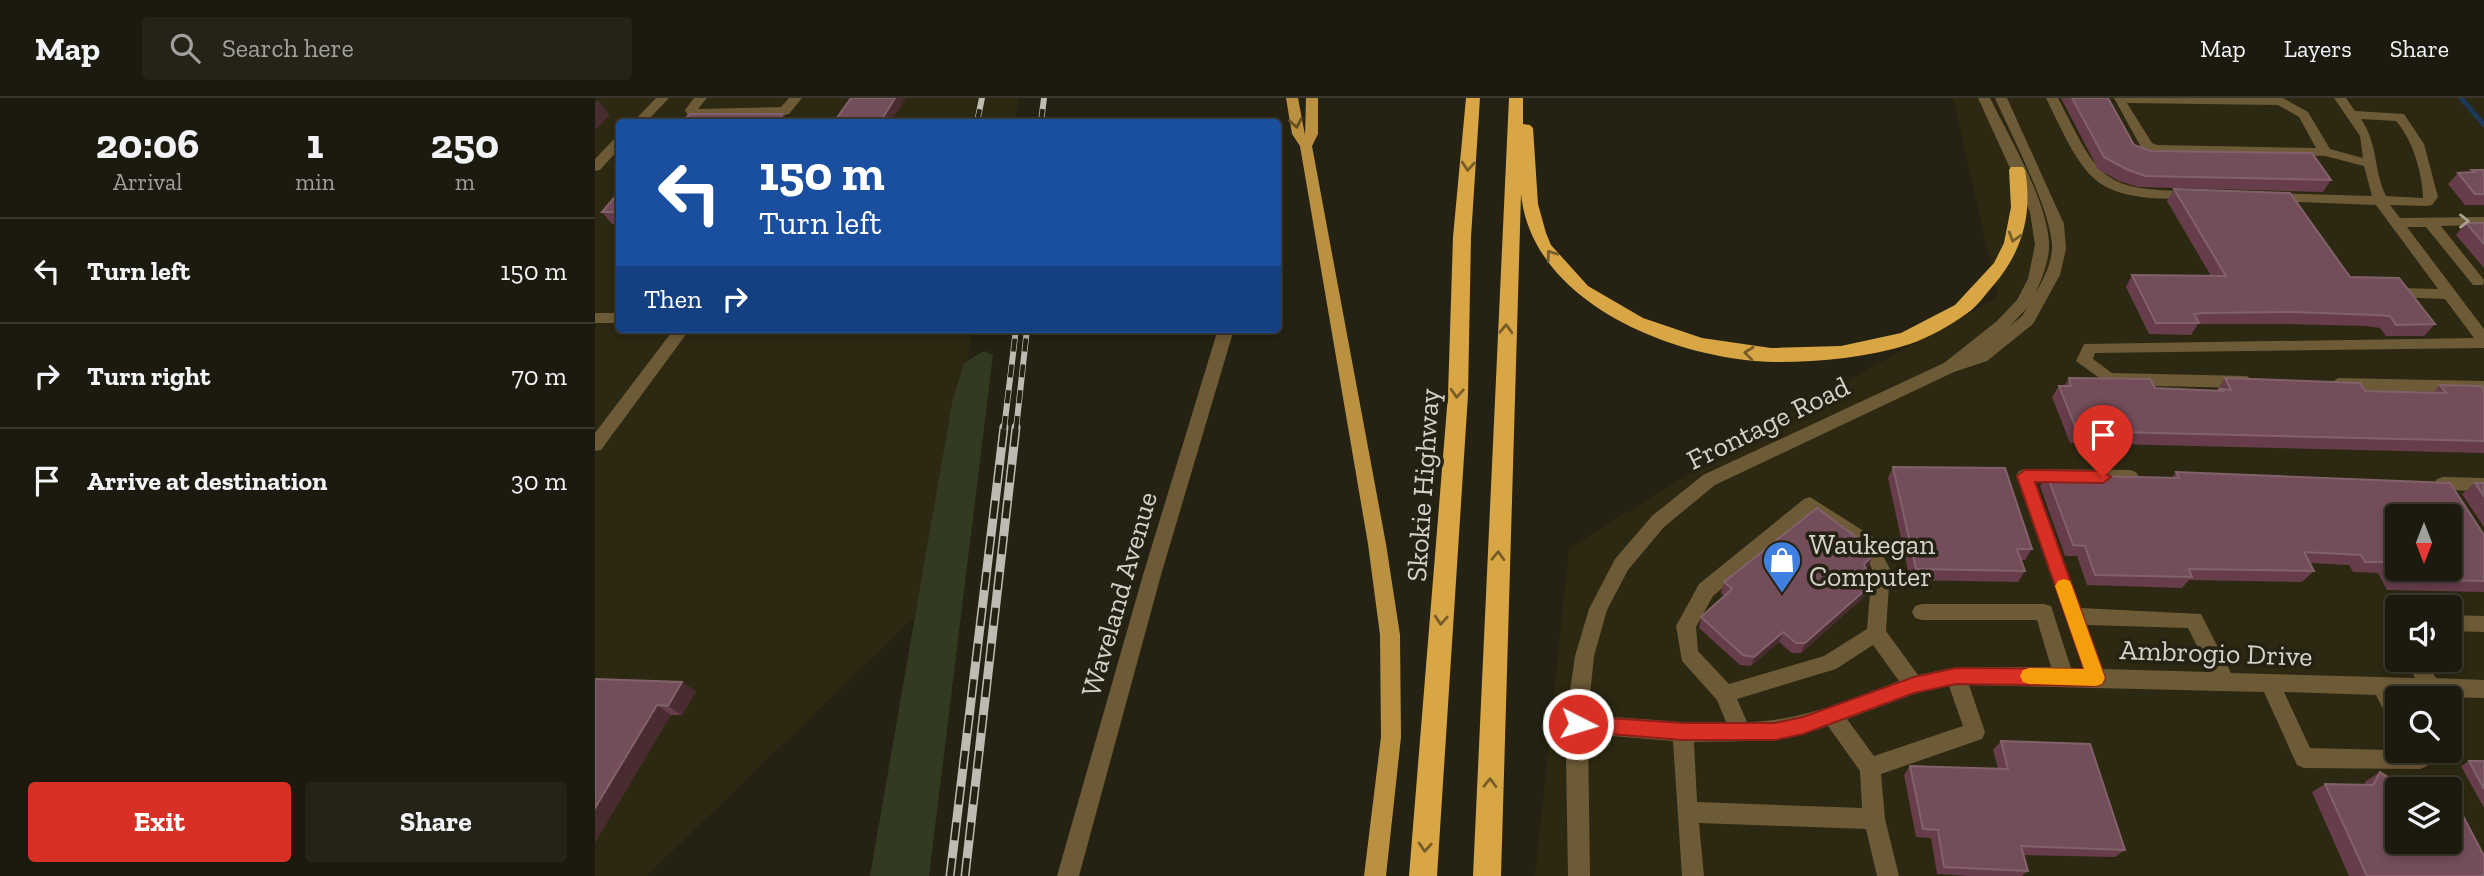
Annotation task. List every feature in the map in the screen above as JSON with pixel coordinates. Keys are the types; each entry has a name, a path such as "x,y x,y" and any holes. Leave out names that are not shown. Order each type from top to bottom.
{"highway":[{"name":"Skokie Highway","path":"1423,876 1458,395 1462,237 1473,98"},
{"path":"1487,876 1516,98"},
{"path":"1522,98 1530,211 1534,227 1545,248 1559,266 1604,304 1641,324 1688,341 1744,352 1783,356 1835,354 1870,349 1918,335 1957,314 1976,298 1995,276 2009,252 2017,230 2022,192 2017,170"}],"main road":[{"path":"1292,98 1298,134 1306,145 1377,544 1390,635 1391,737 1375,876"},
{"path":"1306,145 1312,134 1312,98"}],"street":[{"path":"642,119 663,98"},
{"path":"701,98 691,110 692,113 785,111 796,98"},
{"name":"Frontage Road","path":"1948,368 1961,354 2002,325 2023,303 2035,279 2042,245 2037,212 1984,98"},
{"name":"Frontage Road","path":"1579,876 1578,724 1582,660 1589,629 1604,593 1623,560 1648,529 1677,502 1709,480 1948,368 1981,357 2028,320 2053,275 2059,249 2057,224 2001,98"},
{"path":"2052,98 2091,173 2109,185 2137,194 2204,195"},
{"path":"2340,98 2366,136 2374,185 2380,198 2484,342"},
{"path":"2118,99 2147,146 2156,149 2325,152 2371,164"},
{"path":"2118,99 2280,101 2304,111 2325,152"},
{"path":"2259,196 2380,198 2427,202 2431,197 2416,138 2400,117 2353,115"},
{"path":"595,167 616,145"},
{"path":"2396,222 2484,221"},
{"path":"2429,222 2481,282"},
{"path":"2402,293 2481,282"},
{"path":"595,318 616,318"},
{"path":"595,445 679,333"},
{"name":"Waveland Avenue","path":"1068,876 1152,575 1225,333"},
{"path":"2262,382 2109,379 2084,361 2090,348 2484,342"},
{"path":"2317,383 2484,387"},
{"path":"2096,678 2025,476 2130,477"},
{"path":"2456,504 2443,484 2484,485"},
{"path":"1739,731 1725,694 1689,655 1686,626 1706,590 1810,504 1867,542 1881,569 1876,633 1914,685"},
{"path":"1922,612 2044,612 2064,677"},
{"path":"2074,616 2195,620 2225,682"},
{"path":"2462,623 2484,624"},
{"path":"1725,694 1829,663 1876,633"},
{"path":"1870,768 1975,732 1956,676"},
{"name":"Ambrogio Drive","path":"1578,724 1683,732 1775,731 1803,726 1914,685 1956,676 2385,686"},
{"path":"2270,683 2305,758 2385,759"},
{"path":"2382,686 2385,692"},
{"name":"Ambrogio Drive","path":"2462,689 2484,689"},
{"path":"1831,714 1870,768 1874,819 1888,876"},
{"path":"1683,732 1693,876"},
{"path":"1687,812 1874,819"}],"shaded area":[{"path":"595,98 1019,98 1015,119 616,119 616,333 972,333 915,616 647,876 595,876"},
{"path":"1953,98 2484,98 2484,876 1535,876 1569,548 1775,421 1998,297"}],"green space":[{"path":"984,351 993,355 929,876 870,876 952,403 964,363"}],"building":[{"path":"851,98 895,98 882,119 836,119"},
{"path":"2072,98 2108,98 2134,145 2151,151 2312,153 2331,180 2145,176 2104,157"},
{"path":"690,114 783,114 779,119 685,119"},
{"path":"2472,170 2484,170 2484,194 2475,194 2458,173 2475,172"},
{"path":"2174,189 2290,193 2350,277 2399,278 2435,324 2396,325 2390,316 2293,312 2204,313 2194,314 2199,323 2156,323 2132,275 2226,276"},
{"path":"616,196 616,212 602,212"},
{"path":"2466,223 2484,223 2484,244"},
{"path":"2069,378 2150,379 2155,388 2222,391 2220,389 2231,390 2225,378 2360,383 2365,391 2446,393 2440,385 2481,386 2484,390 2484,441 2077,431 2059,386 2071,386"},
{"path":"1893,467 2005,468 2032,549 2017,549 2025,571 1916,569"},
{"path":"2176,472 2450,483 2484,535 2484,581 2462,580 2462,504 2385,504 2385,562 2365,562 2361,555 2304,552 2314,571 2189,569 2192,577 2095,575 2085,546 2073,545 2047,475 2179,478"},
{"path":"2475,483 2484,483 2484,496"},
{"path":"1817,508 1868,546 1873,556 1864,564 1872,584 1805,643 1796,643 1783,632 1754,657 1743,655 1701,617 1732,589 1724,582"},
{"path":"595,679 682,682 668,706 657,705 595,808"},
{"path":"2001,741 2090,744 2125,850 2021,846 2028,871 1944,867 1938,830 1923,829 1910,766 2008,769"},
{"path":"2469,761 2484,761 2484,789"},
{"path":"2380,772 2388,777 2385,777 2385,854 2462,854 2462,814 2484,856 2484,876 2367,876 2325,784 2373,785"}],"waterway":[{"path":"2461,98 2484,125"}],"railway":[{"path":"978,119 982,98"},
{"path":"1041,119 1044,98"},
{"path":"1004,429 1016,333"},
{"path":"1016,429 1027,333"},
{"path":"950,876 1004,427"},
{"path":"965,876 1016,427"}],"slow traffic":[{"path":"2029,676 2096,678 2064,586"}],"place":[{"name":"Waukegan Computer","path":"1782,594"}],"route":[{"path":"1578,724 1683,732 1775,731 1803,726 1914,685 1956,676 2096,678 2025,476 2103,477"}]}
